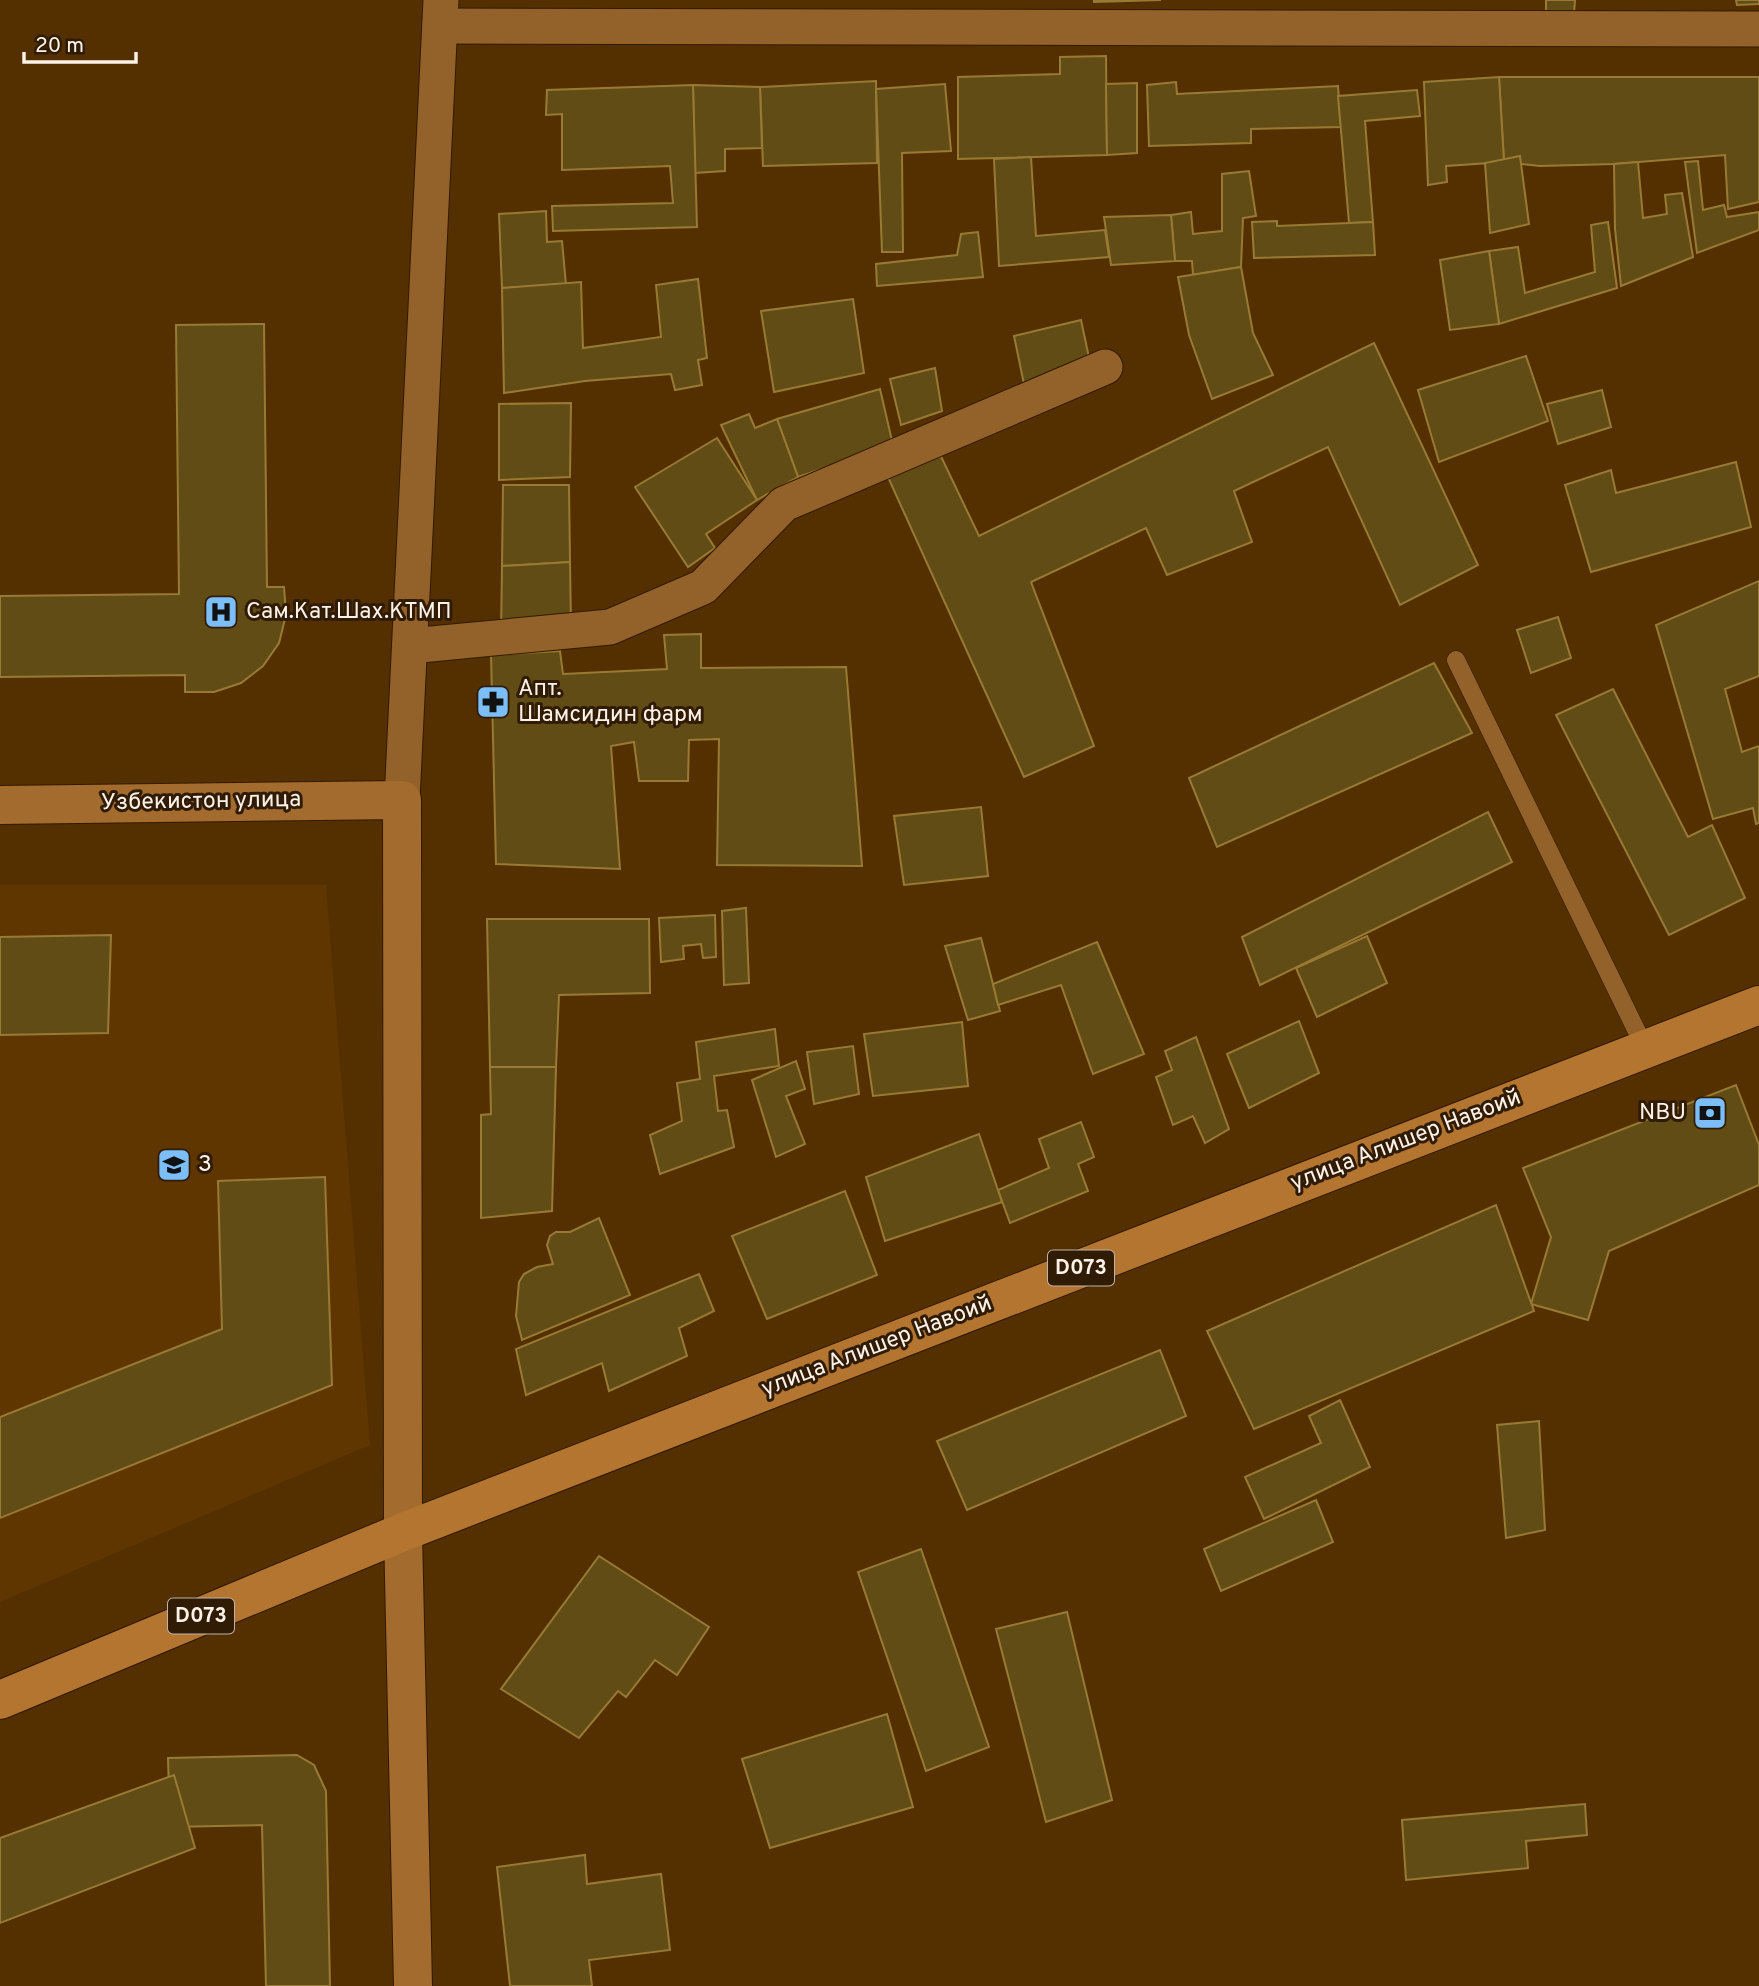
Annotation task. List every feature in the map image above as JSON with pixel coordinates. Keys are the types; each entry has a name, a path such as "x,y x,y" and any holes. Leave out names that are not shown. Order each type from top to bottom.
{"main road":[{"name":"Узбекистон улица","path":"0,805 402,800"},
{"path":"402,800 403,1532 414,1986"},
{"name":"улица Алишер Навоий","path":"0,1700 403,1532 1759,1005"}],"street":[{"path":"402,800 441,13 1647,15 1759,29"},
{"path":"410,646 610,627 703,587 784,504 1105,367"}],"lane":[{"path":"1455,660 1645,1048"}],"shaded area":[{"name":"3","path":"0,885 326,885 370,1445 0,1602"}],"building":[{"path":"1094,0 1161,0 1094,2"},
{"path":"1546,0 1575,0 1574,14 1546,15"},
{"path":"1736,0 1759,0 1759,4 1737,5"},
{"path":"1106,56 1107,155 958,159 958,77 1060,74 1060,57"},
{"path":"1499,77 1759,77 1759,202 1728,209 1725,155 1614,164 1540,166 1504,162"},
{"path":"1499,77 1504,162 1446,166 1447,182 1428,185 1424,82"},
{"path":"876,81 877,163 763,166 760,87"},
{"path":"1176,82 1177,94 1338,86 1341,127 1251,129 1251,143 1149,146 1147,85"},
{"path":"1137,83 1137,153 1107,155 1106,84"},
{"path":"945,84 951,151 902,153 903,252 882,252 876,89"},
{"path":"693,85 760,87 762,148 725,149 725,171 695,173"},
{"path":"693,85 697,227 553,231 552,206 673,203 670,166 562,170 562,114 546,115 547,90"},
{"path":"1417,90 1420,116 1365,121 1373,222 1349,223 1338,96"},
{"path":"1520,156 1529,224 1490,233 1485,163"},
{"path":"1031,157 1036,236 1105,230 1109,257 999,266 994,159"},
{"path":"1698,161 1703,210 1724,205 1727,217 1759,212 1759,230 1697,253 1685,162"},
{"path":"1638,162 1643,218 1667,214 1665,195 1682,193 1693,257 1621,286 1615,229 1614,164"},
{"path":"1249,171 1256,216 1243,218 1241,267 1193,275 1192,261 1175,261 1171,215 1191,212 1193,234 1222,231 1222,174"},
{"path":"546,211 547,242 562,241 566,285 502,288 499,214"},
{"path":"1171,215 1175,261 1111,265 1104,217"},
{"path":"1277,221 1277,226 1373,222 1375,255 1254,258 1252,222"},
{"path":"1608,222 1617,288 1499,324 1489,251 1518,247 1525,293 1595,272 1591,225"},
{"path":"978,232 983,277 877,286 876,264 957,255 961,234"},
{"path":"1489,251 1499,324 1450,330 1440,260"},
{"path":"1241,267 1253,333 1273,375 1212,399 1189,335 1178,277"},
{"path":"698,279 707,358 698,360 702,385 675,390 671,374 585,381 504,393 502,288 581,282 583,348 661,337 656,285"},
{"path":"853,299 864,373 774,392 761,311"},
{"path":"1081,320 1091,367 1024,384 1014,336"},
{"path":"264,324 267,587 284,587 286,615 279,643 263,666 241,683 214,692 185,692 185,675 0,677 0,596 179,594 176,325"},
{"path":"1374,343 1478,565 1400,605 1328,447 1234,491 1252,542 1167,575 1146,528 1031,582 1094,746 1024,777 887,475 938,450 979,536"},
{"path":"1526,356 1548,421 1439,462 1418,390"},
{"path":"935,368 942,411 901,425 890,379"},
{"path":"880,389 893,445 798,477 777,419"},
{"path":"1602,390 1611,427 1558,444 1547,404"},
{"path":"571,403 570,477 499,480 499,404"},
{"path":"749,414 755,428 777,419 798,477 757,500 721,425"},
{"path":"717,438 757,500 706,534 715,548 688,567 635,487"},
{"path":"1736,462 1751,527 1591,572 1565,485 1611,470 1616,493"},
{"path":"503,485 569,485 570,562 502,566"},
{"path":"570,562 571,625 501,633 502,566"},
{"path":"1759,581 1759,676 1725,689 1742,752 1759,746 1759,823 1756,824 1753,808 1713,819 1656,625"},
{"path":"1558,617 1571,658 1531,673 1517,630"},
{"path":"701,634 701,668 846,667 862,866 717,865 719,739 689,740 688,781 639,781 634,742 611,746 620,869 496,864 491,655 560,651 563,674 667,669 664,635"},
{"path":"1434,663 1472,733 1217,847 1189,778"},
{"path":"1613,689 1688,837 1712,825 1745,898 1669,935 1556,715"},
{"path":"981,807 988,876 904,885 894,816"},
{"path":"1488,812 1512,862 1260,985 1242,937"},
{"path":"746,908 749,983 724,985 722,911"},
{"path":"715,915 716,957 703,958 701,944 683,946 684,959 661,962 659,918"},
{"path":"487,919 649,919 650,993 559,995 556,1067 490,1067"},
{"path":"111,935 108,1033 0,1035 0,937"},
{"path":"1367,936 1387,983 1317,1017 1296,968"},
{"path":"981,938 1000,1011 968,1020 945,946"},
{"path":"1097,942 1144,1054 1093,1074 1061,985 998,1005 993,984"},
{"path":"1299,1021 1319,1073 1249,1108 1227,1054"},
{"path":"962,1022 968,1086 873,1096 864,1034"},
{"path":"775,1029 779,1066 714,1076 718,1111 727,1110 734,1147 660,1174 650,1135 682,1121 677,1083 700,1079 696,1042"},
{"path":"1196,1037 1229,1129 1205,1143 1193,1116 1173,1125 1156,1077 1172,1070 1165,1051"},
{"path":"853,1046 859,1094 814,1104 807,1052"},
{"path":"796,1061 805,1089 786,1096 805,1144 776,1157 752,1080"},
{"path":"490,1067 556,1067 552,1211 481,1218 481,1115 491,1114"},
{"path":"1736,1085 1759,1145 1759,1185 1609,1251 1588,1320 1531,1304 1551,1237 1523,1168"},
{"path":"1081,1122 1094,1157 1078,1164 1088,1191 1010,1223 998,1190 1049,1168 1039,1139"},
{"path":"979,1134 1002,1202 885,1241 866,1177"},
{"path":"325,1177 332,1385 0,1518 0,1417 222,1329 218,1181"},
{"path":"845,1191 877,1275 767,1319 732,1236"},
{"path":"1496,1205 1534,1311 1254,1429 1207,1331"},
{"path":"599,1218 630,1295 522,1340 516,1316 519,1282 524,1274 537,1267 553,1264 547,1245 550,1236 556,1232 570,1232"},
{"path":"699,1274 714,1311 679,1328 687,1356 609,1391 602,1363 526,1395 516,1349"},
{"path":"1160,1350 1186,1416 967,1510 937,1441"},
{"path":"1340,1400 1370,1467 1264,1519 1245,1477 1321,1443 1309,1416"},
{"path":"1539,1421 1545,1530 1506,1538 1497,1425"},
{"path":"1316,1500 1333,1542 1221,1591 1204,1549"},
{"path":"921,1549 989,1747 926,1771 858,1572"},
{"path":"599,1556 709,1627 677,1675 655,1660 626,1697 618,1691 579,1738 501,1689"},
{"path":"1067,1612 1112,1800 1046,1822 996,1629"},
{"path":"887,1714 913,1807 770,1848 742,1759"},
{"path":"297,1755 314,1765 326,1791 330,1986 266,1986 262,1825 170,1827 168,1758"},
{"path":"174,1775 195,1848 0,1923 0,1838"},
{"path":"1585,1804 1587,1835 1526,1841 1528,1868 1406,1880 1402,1820"},
{"path":"585,1855 587,1884 661,1874 670,1950 589,1960 592,1986 510,1986 497,1867"}],"place":[{"name":"Сам.Кат.Шах.КТМП","path":"221,612"},
{"name":"Апт. Шамсидин фарм","path":"493,702"},
{"name":"NBU","path":"1710,1113"},
{"name":"3","path":"174,1165"}]}
